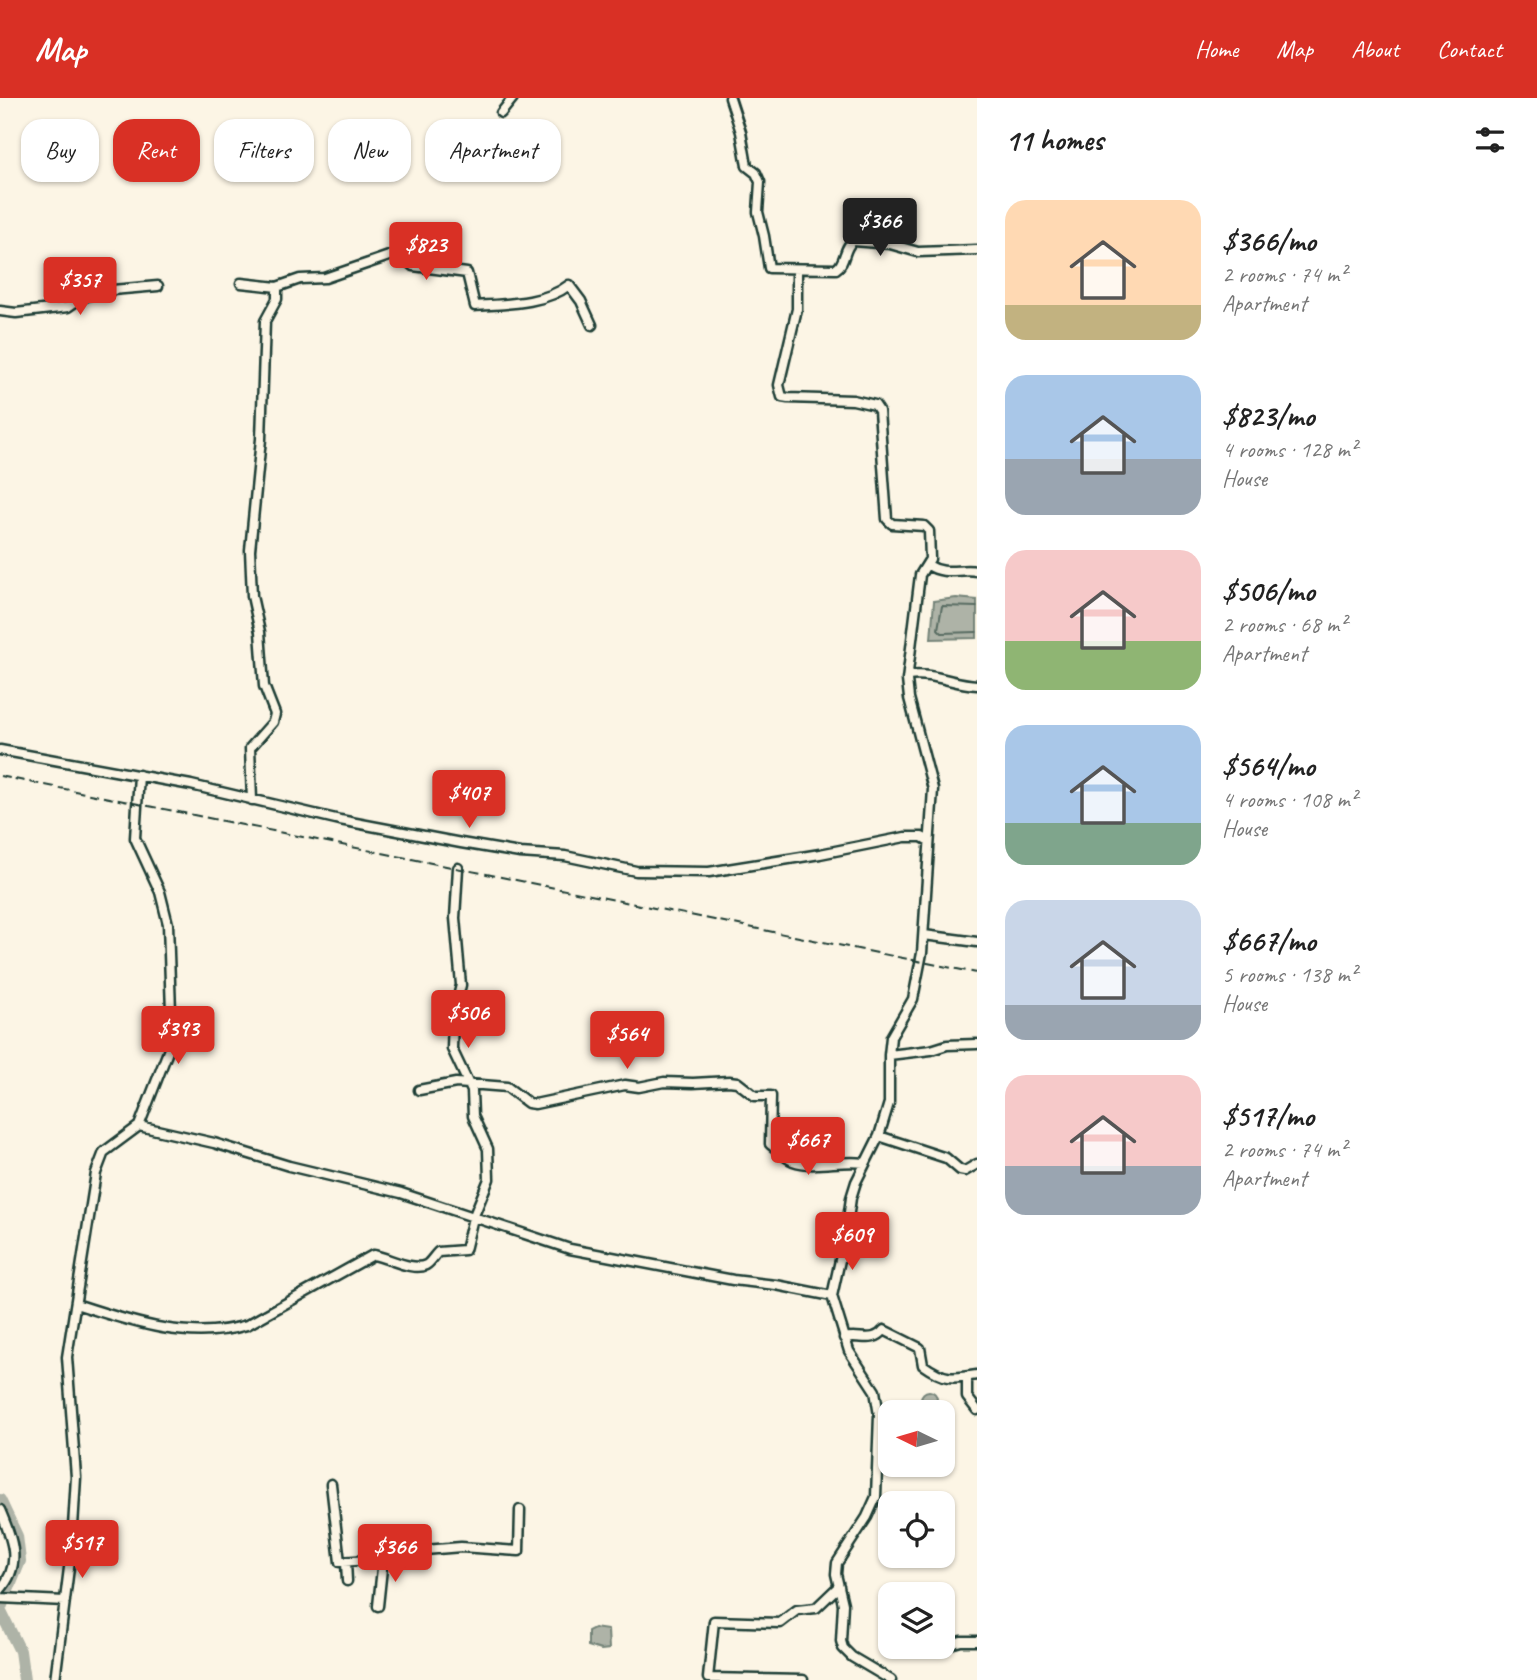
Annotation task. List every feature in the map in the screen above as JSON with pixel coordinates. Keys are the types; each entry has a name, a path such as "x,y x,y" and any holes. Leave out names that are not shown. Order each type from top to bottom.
{"street":[{"path":"501,113 513,98"},
{"path":"730,98 741,132 747,166 756,173 760,182 758,212 770,269 839,268 848,244 853,241 890,244 918,252 977,250"},
{"path":"241,283 276,287 300,279 326,278 392,255 405,259 413,266 467,272 475,306 530,300 559,293 569,285 581,301 592,326"},
{"path":"797,269 797,309 779,385 780,393 782,397 788,398 853,400 878,408 884,466 885,514 892,524 916,524 927,528 930,538 928,565 920,575 908,676 909,698 933,784 924,935 917,989 908,1009 894,1029 889,1055 889,1103 851,1198 832,1296 852,1358 875,1391 879,1449 876,1497 867,1517 837,1563 843,1604 841,1641 843,1648 852,1657 891,1680"},
{"path":"0,311 16,313 68,307 81,298 101,291 158,286"},
{"path":"252,800 250,748 273,722 275,714 264,686 260,632 252,596 250,550 261,439 265,321 276,299 276,287"},
{"path":"928,565 945,572 977,570"},
{"path":"908,676 934,675 958,683 977,685"},
{"path":"0,750 139,775 340,820 484,847 565,856 658,873 729,869 910,836 929,841"},
{"path":"55,1680 72,1544 76,1477 67,1357 98,1163 107,1149 139,1126 170,1049 172,1019 168,924 160,892 134,834 139,775"},
{"path":"76,1304 143,1326 194,1332 235,1329 247,1325 373,1255 422,1267 438,1252 465,1250 473,1218 489,1179 488,1149 472,1116 472,1091 452,1049 453,1017 461,985 455,918 458,868"},
{"path":"924,935 977,942"},
{"path":"889,1055 932,1051 947,1045 977,1044"},
{"path":"419,1090 467,1083 507,1087 528,1103 535,1104 625,1085 639,1087 664,1082 737,1082 755,1096 771,1096 771,1144 791,1160 864,1163"},
{"path":"139,1126 214,1143 289,1166 401,1193 570,1249 832,1296"},
{"path":"878,1136 946,1158 960,1170 965,1171 977,1164"},
{"path":"844,1338 856,1335 872,1339 884,1330 920,1348 923,1365 941,1377 977,1375"},
{"path":"967,1377 967,1397 977,1410"},
{"path":"331,1484 340,1562 383,1559 425,1550 461,1547 519,1550 520,1510"},
{"path":"0,1510 12,1544 14,1565 0,1590"},
{"path":"378,1606 383,1559"},
{"path":"346,1562 347,1581"},
{"path":"803,1680 708,1678 714,1621 780,1623 797,1610 816,1608 839,1586"},
{"path":"0,1598 65,1601"},
{"path":"955,1643 977,1641"}],"water":[{"path":"956,598 977,600 977,638 931,639 934,601"},
{"path":"929,1391 937,1400 921,1399 923,1393"},
{"path":"594,1628 608,1630 609,1649 601,1650 588,1646 588,1631"}],"waterway":[{"path":"0,1500 17,1536 20,1561 0,1610"},
{"path":"0,1500 17,1536 20,1561 0,1610"},
{"path":"0,1610 20,1651 24,1680"},
{"path":"0,1610 20,1651 24,1680"}],"railway":[{"path":"0,776 977,973"}]}
